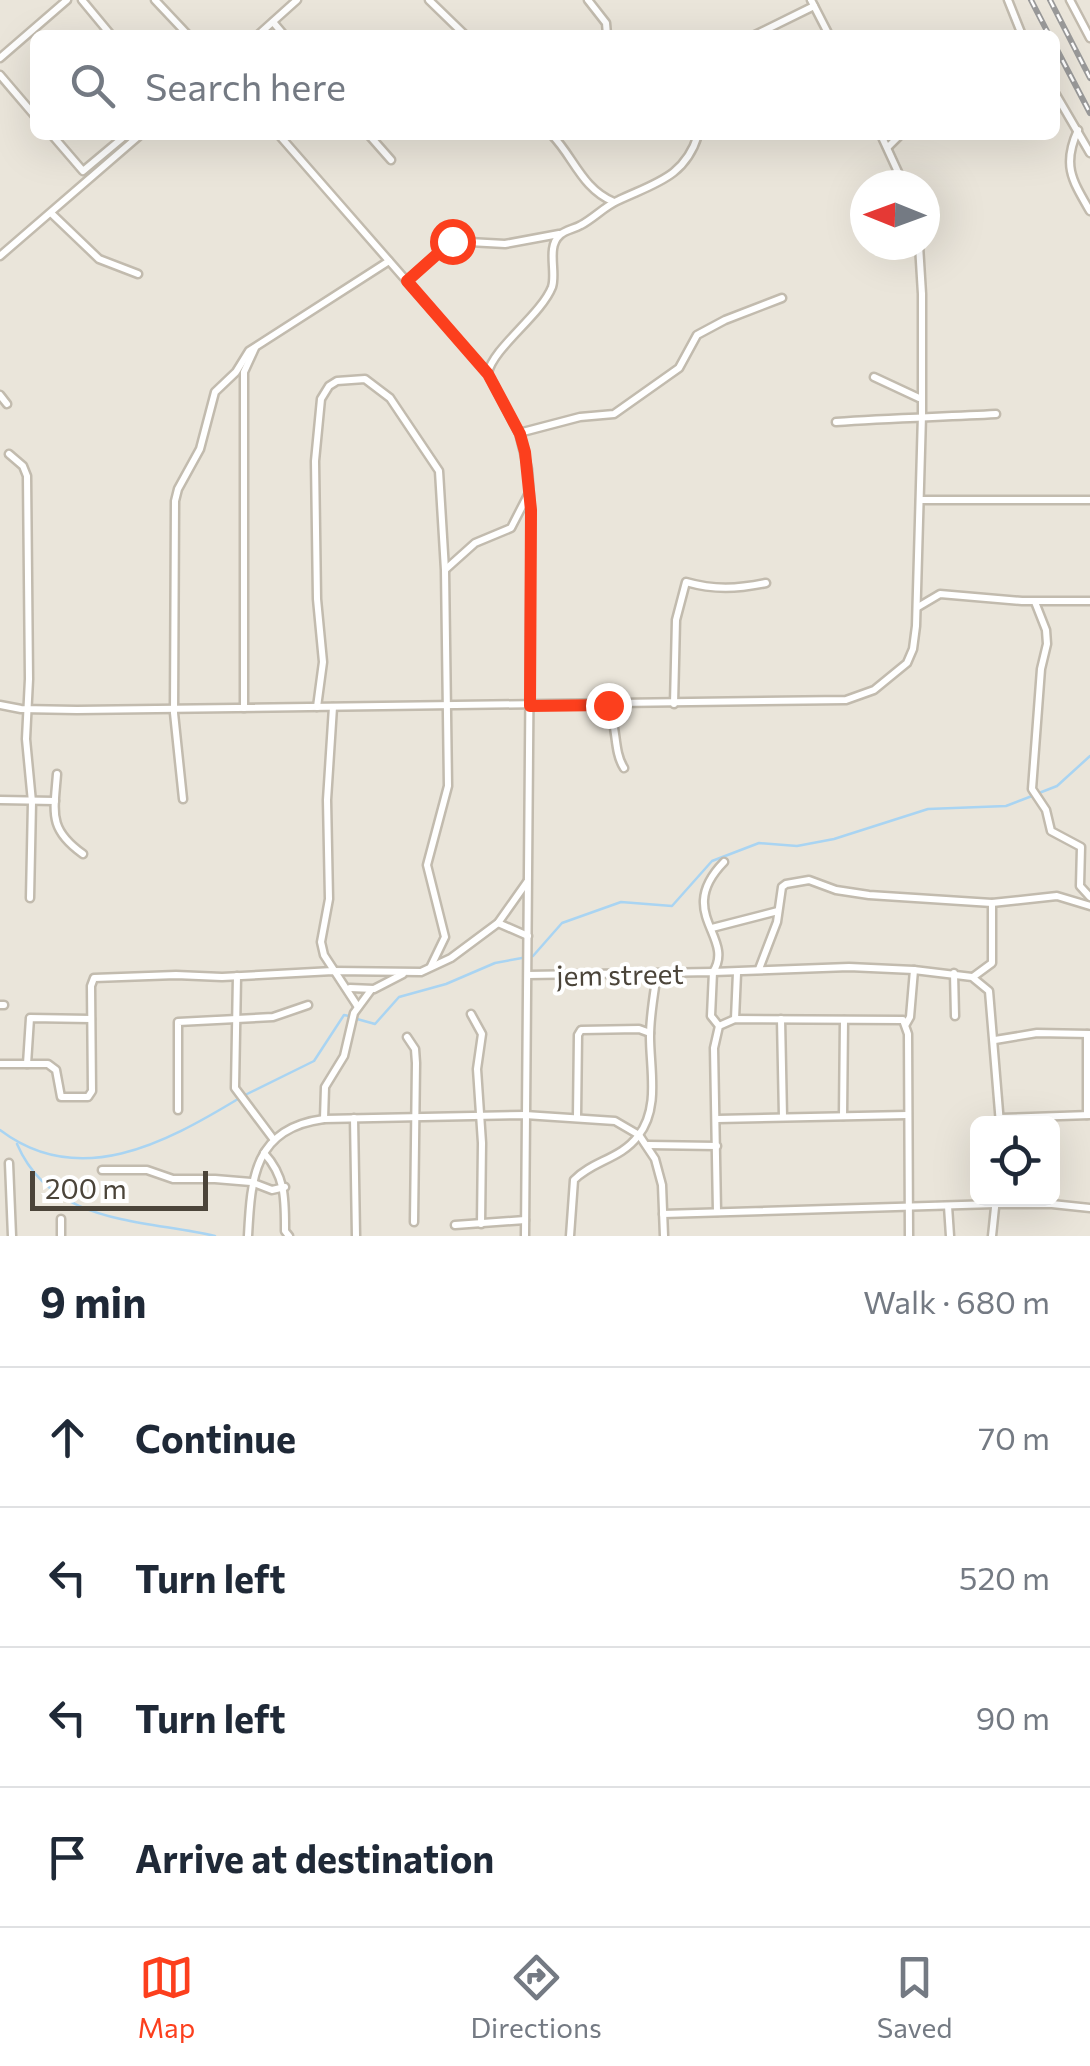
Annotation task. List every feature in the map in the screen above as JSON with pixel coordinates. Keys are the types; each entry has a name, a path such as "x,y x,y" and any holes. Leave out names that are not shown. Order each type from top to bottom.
{"street":[{"path":"32,30 67,0"},
{"path":"82,0 107,30"},
{"path":"155,0 183,30"},
{"path":"263,30 298,0"},
{"path":"429,0 460,30"},
{"path":"588,0 606,23 606,30"},
{"path":"1008,0 1020,30"},
{"path":"1070,0 1090,38"},
{"path":"765,30 812,3 826,30"},
{"path":"272,22 279,30"},
{"path":"0,58 30,32"},
{"path":"0,75 30,110"},
{"path":"1060,101 1090,153"},
{"path":"1078,130 1068,167 1090,211"},
{"path":"56,140 83,171 120,140"},
{"path":"0,256 134,140"},
{"path":"283,140 488,374 520,434 530,491 525,1236"},
{"path":"373,140 391,160"},
{"path":"558,140 569,162 597,192 614,202"},
{"path":"407,281 452,241 505,244 560,234 580,226 614,202 637,195 678,170 691,156 696,140"},
{"path":"884,140 898,170"},
{"path":"888,147 895,140"},
{"path":"51,213 65,222 100,259 138,274"},
{"path":"488,374 490,363 510,343 552,286 554,247 560,234"},
{"path":"0,705 27,710 447,708 846,700 874,690 907,663 918,607 920,260"},
{"path":"183,799 175,708 176,494 200,449 216,389 234,374 246,353 390,261"},
{"path":"520,434 584,416 614,414 678,368 697,335 782,298"},
{"path":"244,708 244,372 255,348"},
{"path":"874,376 919,398"},
{"path":"318,707 323,662 317,600 315,454 322,400 328,386 353,377 366,379 382,389 439,471 445,570 447,794 427,866 446,937 431,966"},
{"path":"0,395 7,404"},
{"path":"836,422 996,414"},
{"path":"10,454 24,466 27,476 30,898"},
{"path":"445,570 476,543 511,528 530,491"},
{"path":"920,500 1090,500"},
{"path":"674,704 676,620 686,582 709,589 740,589 766,583"},
{"path":"918,607 940,594 1035,602 1090,601"},
{"path":"1035,602 1046,630 1046,644 1032,789 1046,810 1052,831 1081,847 1080,886 1090,897"},
{"path":"608,705 616,724 618,759 624,768"},
{"path":"333,707 328,738 329,899 321,942 334,971 358,1007"},
{"path":"57,774 57,827 69,844 83,854"},
{"path":"0,800 55,802"},
{"path":"719,1026 711,1016 717,960 712,928 702,910 710,876 724,862"},
{"path":"759,969 782,888 803,879 869,895 992,903 1090,897"},
{"path":"0,1064 48,1064 56,1070 61,1097 88,1097 92,1091 91,986 99,976 421,972 451,958 498,922 528,881"},
{"path":"1066,898 1090,906"},
{"path":"992,903 992,963 972,977 989,990 1000,1116"},
{"path":"712,928 778,911"},
{"path":"498,922 528,936"},
{"name":"jem street","path":"528,975 737,973 759,969 914,970 972,977"},
{"path":"909,1236 906,1024 910,1018 914,970"},
{"path":"324,1119 325,1088 344,1056 358,1007 371,990 405,972"},
{"path":"735,1019 737,973"},
{"path":"954,973 956,1016"},
{"path":"570,1236 574,1180 616,1157 639,1136 651,1108 650,1033 656,974"},
{"path":"236,976 235,1088 274,1140"},
{"path":"348,988 371,990"},
{"path":"178,1110 178,1022 273,1017 308,1004"},
{"path":"471,1014 482,1034 477,1069 481,1224"},
{"path":"27,1064 30,1018 90,1019"},
{"path":"719,1026 735,1019 903,1020 906,1024"},
{"path":"781,1019 783,1118"},
{"path":"843,1116 844,1020"},
{"path":"717,1212 714,1048 719,1026"},
{"path":"576,1116 581,1030 635,1029 650,1033"},
{"path":"995,1040 1038,1033 1088,1034 1088,1115 1060,1117"},
{"path":"408,1037 415,1049 414,1222"},
{"path":"248,1235 252,1182 264,1153 274,1140 295,1126 324,1119 526,1115 615,1121 639,1136 658,1168 664,1236"},
{"path":"718,1119 907,1115"},
{"path":"354,1118 356,1236"},
{"path":"647,1145 717,1146"},
{"path":"264,1153 275,1165 285,1187 285,1231 289,1236"},
{"path":"9,1163 12,1236"},
{"path":"102,1170 147,1170 173,1178 252,1182 272,1190 285,1187"},
{"path":"663,1214 970,1204"},
{"path":"1060,1205 1090,1208"},
{"path":"948,1206 950,1236"},
{"path":"992,1236 995,1206"},
{"path":"61,1219 61,1236"},
{"path":"455,1225 525,1220"}],"shaded area":[{"path":"0,0 1090,0 1090,1236 0,1236"}],"waterway":[{"path":"1039,793 1057,786 1090,756"},
{"path":"533,956 562,923 621,902 672,906 712,861 759,843 797,846 834,839 928,809 1006,806 1032,796"},
{"path":"357,1019 375,1024 399,997 446,984 495,963 522,958"},
{"path":"245,1095 314,1061 344,1015 349,1016"},
{"path":"0,1130 30,1148 60,1157 91,1158 151,1144 238,1099"},
{"path":"17,1144 33,1171 52,1190 76,1204 129,1221 215,1236"}],"railway":[{"path":"1031,0 1046,30"},
{"path":"1050,0 1090,78"},
{"path":"1060,56 1090,113"}],"route":[{"path":"452,241 407,281 488,374 520,434 531,510 530,706 608,705"}]}
